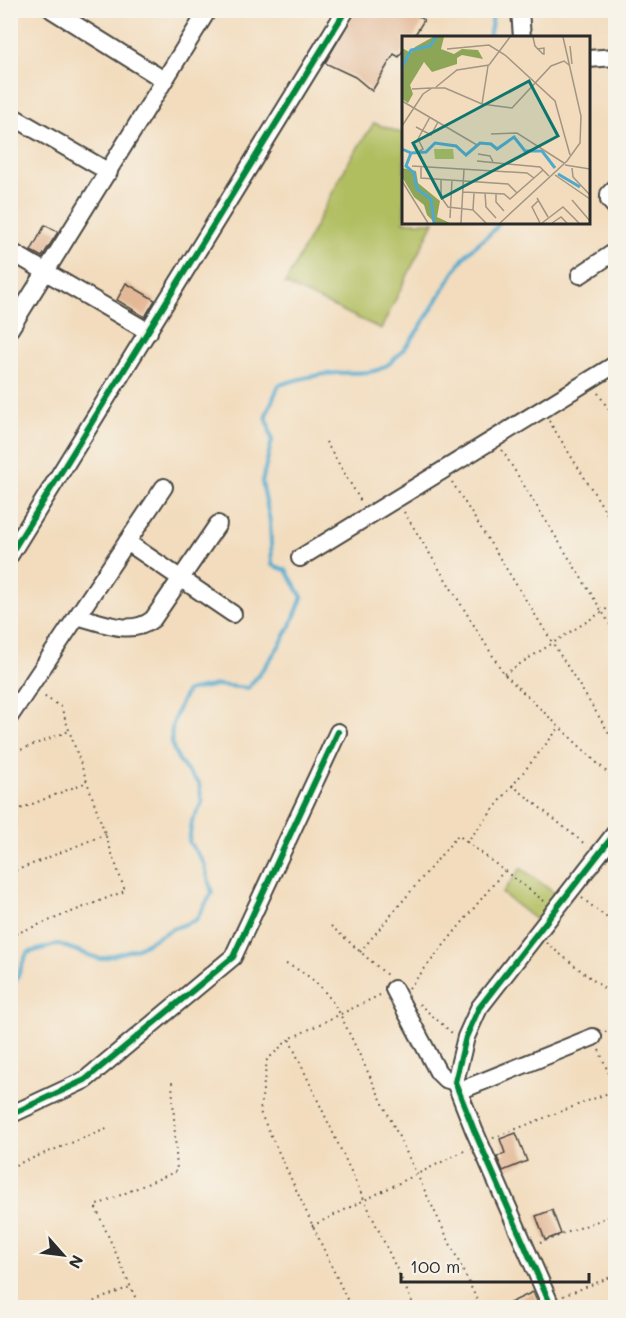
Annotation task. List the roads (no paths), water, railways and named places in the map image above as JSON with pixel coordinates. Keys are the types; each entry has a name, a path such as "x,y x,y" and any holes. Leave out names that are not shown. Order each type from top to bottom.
{"street":[{"path":"52,10 164,80"},
{"path":"10,329 208,10"},
{"path":"10,555 346,10"},
{"path":"520,10 522,36"},
{"path":"590,60 615,57"},
{"path":"10,115 109,172"},
{"path":"615,187 609,194 609,200 615,208"},
{"path":"10,251 148,332"},
{"path":"580,275 615,251"},
{"path":"300,558 615,364"},
{"path":"10,716 164,487"},
{"path":"77,616 138,628 153,620 218,524"},
{"path":"127,542 233,614"},
{"path":"10,1116 85,1080 233,957 338,732"},
{"path":"551,1305 479,1143 457,1087 466,1037 479,1008 615,832"},
{"path":"400,991 438,1072 457,1087"},
{"path":"457,1087 593,1037"}],"waterway":[{"path":"489,36 494,10"},
{"path":"10,995 27,953 58,944 100,959 138,948 172,929 196,920 212,893 204,863 189,842 192,821 202,803 199,783 179,761 174,750 172,729 175,717 187,691 217,685 248,688 280,645 302,597 286,570 272,565 270,521 262,482 272,440 266,415 279,385 322,374 370,372 387,365 413,338 467,254 498,224"}]}
